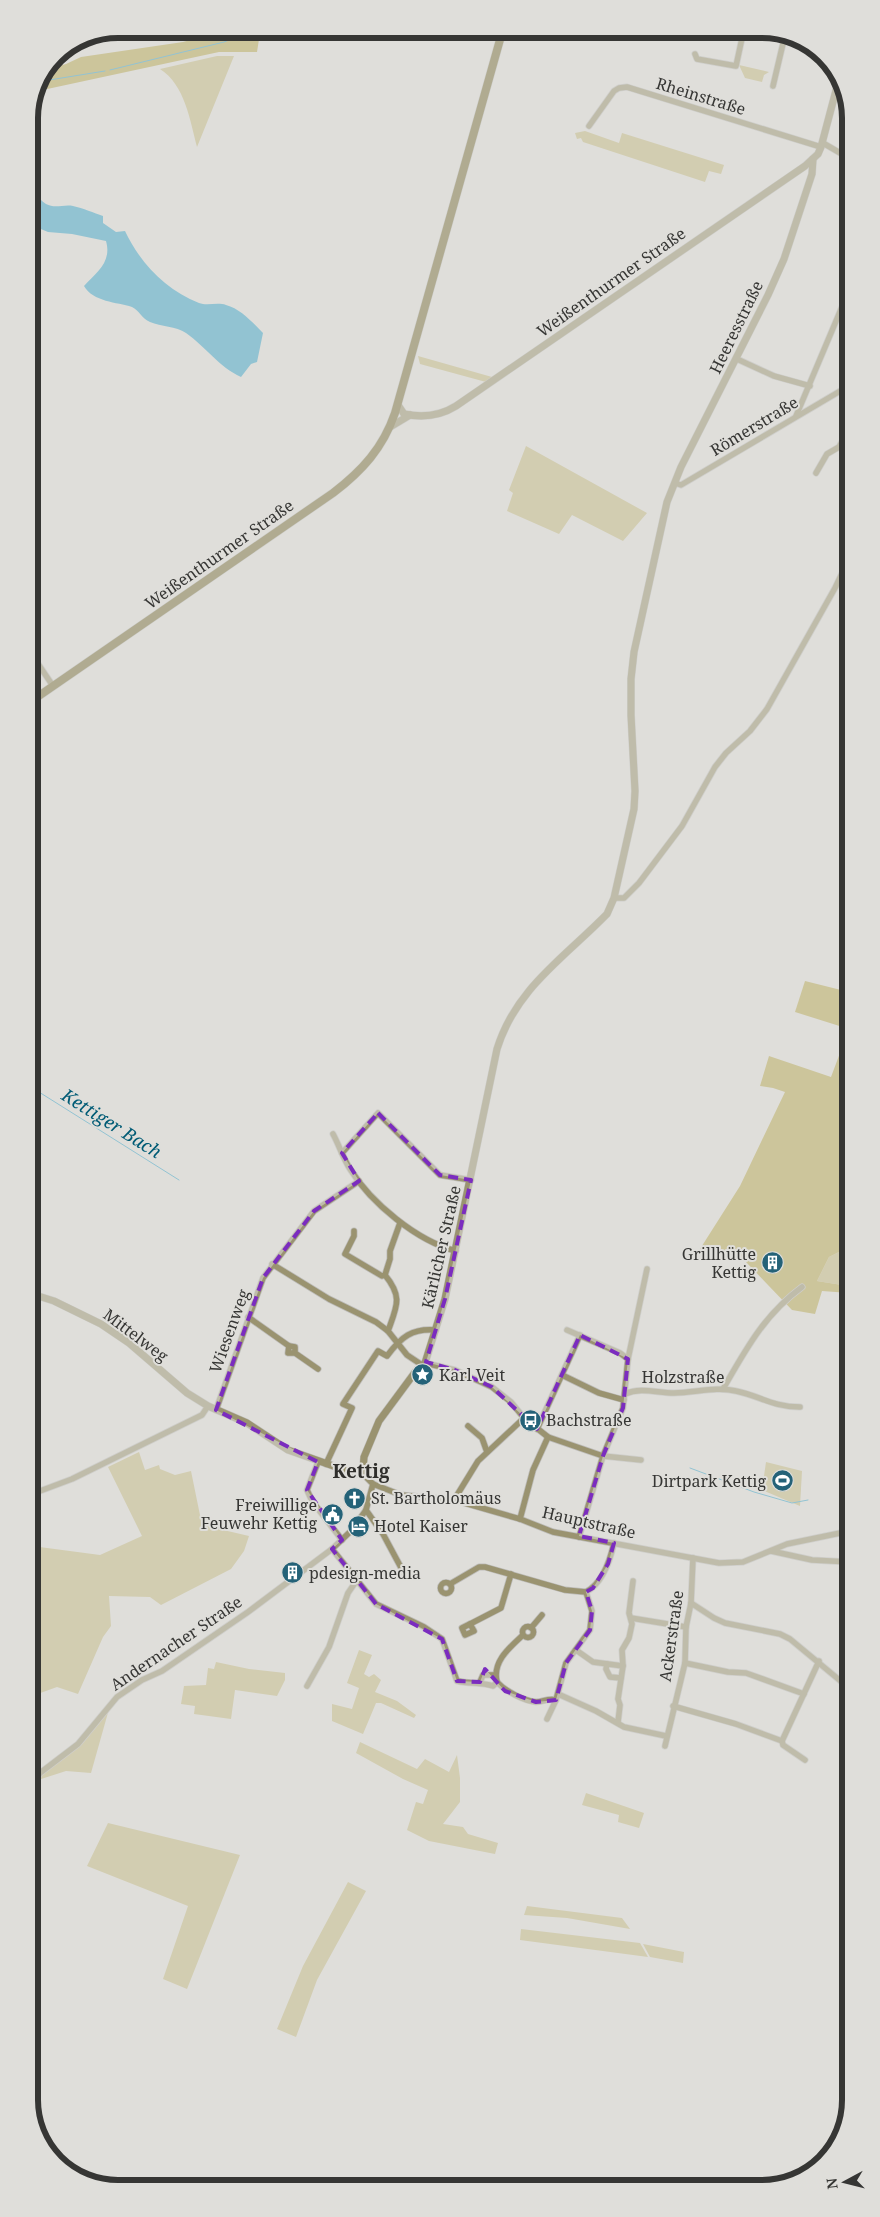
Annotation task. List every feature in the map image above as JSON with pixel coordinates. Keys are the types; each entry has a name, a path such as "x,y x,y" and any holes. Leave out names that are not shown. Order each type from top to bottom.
{"main road":[{"name":"Weißenthurmer Straße","path":"38,696 347,482 372,458 390,427 398,405 501,38"}],"street":[{"path":"695,54 697,59 736,66 742,38"},
{"path":"772,86 784,41"},
{"name":"Rheinstraße","path":"589,126 614,91 627,87 822,145 842,155"},
{"path":"813,159 822,145 837,88"},
{"name":"Heeresstraße","path":"614,898 634,810 635,791 630,697 632,670 667,502 674,483 737,359 784,259 805,200 814,167 813,159"},
{"name":"Weißenthurmer Straße","path":"410,415 439,414 456,406 813,159"},
{"path":"796,416 842,313"},
{"path":"737,359 774,376 810,386"},
{"name":"Römerstraße","path":"674,483 681,485 842,390"},
{"path":"398,405 402,413 410,415"},
{"path":"398,405 421,415"},
{"path":"390,427 410,415"},
{"path":"816,473 827,454 839,446 842,441"},
{"path":"614,898 624,898 639,883 682,826 715,767 750,731 767,709 842,573"},
{"path":"38,664 53,686"},
{"name":"Kärlicher Straße","path":"423,1364 436,1330 456,1251 498,1049 504,1030 515,1008 541,977 607,914 614,898"},
{"path":"342,1153 378,1113 440,1175 471,1180"},
{"path":"333,1134 350,1169 389,1215 445,1248 456,1251"},
{"name":"Wiesenweg","path":"216,1410 263,1278 314,1211 359,1181"},
{"path":"385,1275 390,1259 390,1251 400,1223"},
{"path":"354,1231 354,1236 345,1254 377,1274 385,1275 394,1286 398,1298 397,1307 388,1331"},
{"path":"272,1264 329,1299 376,1322 388,1331 407,1356 423,1364 455,1370 492,1387 511,1402 524,1418 548,1437 619,1460 641,1460"},
{"name":"Holzstraße","path":"579,1537 603,1456 623,1408 628,1359 647,1269"},
{"path":"723,1389 760,1326 782,1303 802,1287"},
{"name":"Mittelweg","path":"38,1296 54,1301 101,1324 128,1343 186,1393 216,1410"},
{"path":"248,1317 289,1346 295,1347 295,1353 318,1369"},
{"path":"326,1464 352,1408 343,1404 378,1351 387,1356 396,1343 413,1332 423,1329 436,1330"},
{"path":"567,1330 620,1353 628,1359"},
{"path":"537,1429 580,1335"},
{"path":"361,1472 364,1457 379,1421 423,1364"},
{"path":"562,1375 600,1393 624,1397"},
{"name":"Holzstraße","path":"624,1397 639,1390 675,1393 723,1389 740,1392 771,1404 800,1407"},
{"path":"38,1492 72,1479 202,1415 208,1406"},
{"path":"216,1410 247,1423 288,1450 356,1474 361,1472"},
{"path":"454,1500 478,1461 524,1418"},
{"path":"468,1426 482,1438 487,1452"},
{"path":"520,1519 533,1470 548,1437"},
{"path":"318,1462 307,1490 312,1501 342,1540"},
{"path":"361,1472 373,1484"},
{"name":"Hauptstraße","path":"373,1484 401,1495 427,1499 454,1500 520,1519 553,1532 735,1564 750,1560 787,1544 842,1533"},
{"name":"Andernacher Straße","path":"38,1776 78,1744 117,1697 129,1688 162,1672 248,1612 332,1549 342,1540 366,1510 373,1484"},
{"path":"366,1510 383,1534 405,1575"},
{"path":"450,1584 479,1567 500,1570 558,1588 586,1592 593,1588 608,1564 612,1543"},
{"path":"332,1549 376,1604 424,1627 442,1639 457,1681 474,1684 480,1682 493,1686 497,1682"},
{"path":"771,1551 812,1560 842,1562"},
{"name":"Ackerstraße","path":"665,1746 685,1663 686,1628 691,1603 693,1558"},
{"path":"470,1624 501,1608 511,1574"},
{"path":"307,1686 329,1647 348,1593 356,1580"},
{"path":"618,1722 620,1705 618,1698 623,1666 622,1650 629,1638 632,1624 629,1613 633,1581"},
{"path":"548,1719 566,1663 590,1630 592,1611 586,1592"},
{"path":"691,1603 725,1623 786,1636 842,1681"},
{"path":"542,1615 531,1628 524,1628 523,1635 501,1657 496,1675 497,1682 505,1691 536,1702 556,1697 618,1722 624,1727 666,1736"},
{"path":"630,1618 686,1628"},
{"path":"576,1650 589,1660 623,1666"},
{"path":"782,1741 819,1661"},
{"path":"685,1663 728,1672 746,1673 804,1694"},
{"path":"607,1664 606,1669 610,1677 622,1678"},
{"path":"480,1682 483,1675 496,1675"},
{"path":"674,1706 736,1724 782,1741 784,1745 805,1760"}],"highlighted area":[{"path":"378,1113 440,1175 471,1180 445,1299 426,1362 455,1370 492,1387 537,1429 580,1335 628,1359 623,1408 603,1456 579,1536 614,1543 608,1564 593,1588 586,1592 592,1611 590,1630 566,1663 556,1700 536,1702 505,1691 485,1669 480,1682 457,1681 442,1639 376,1604 332,1549 342,1540 307,1490 318,1462 216,1410 263,1278 314,1211 359,1181 342,1153"}],"shaded area":[{"path":"197,38 259,38 257,52 219,52 43,90 56,67 81,57 183,42"},
{"path":"217,56 234,56 197,147 189,115 181,94 175,84 160,69"},
{"path":"739,65 769,72 764,75 762,82 745,78"},
{"path":"585,131 619,143 622,133 724,165 721,174 709,171 705,182 583,142 581,138 577,139 575,133"},
{"path":"418,356 492,377 486,382 420,364"},
{"path":"526,446 647,513 623,541 572,515 559,534 507,511 513,493 509,490"},
{"path":"805,981 842,990 842,1027 795,1012"},
{"path":"842,1048 842,1250 829,1257 817,1281 842,1285 842,1292 822,1291 815,1314 792,1310 745,1261 700,1249 740,1186 785,1092 760,1086 769,1056 831,1077"},
{"path":"842,1250 842,1285 817,1281 829,1257"},
{"path":"139,1452 145,1470 159,1465 160,1469 175,1475 191,1471 202,1525 249,1536 244,1551 231,1569 161,1605 150,1597 109,1596 111,1626 103,1637 78,1694 57,1687 38,1694 38,1547 100,1555 142,1536 108,1467"},
{"name":"Dirtpark Kettig","path":"766,1462 802,1471 800,1506 762,1490"},
{"path":"359,1650 372,1655 364,1674 369,1677 374,1674 381,1680 375,1692 397,1701 416,1715 414,1718 381,1703 376,1703 363,1734 332,1721 332,1704 352,1709 359,1688 347,1683"},
{"path":"216,1662 249,1669 285,1673 285,1680 277,1696 235,1690 231,1719 194,1714 195,1706 181,1704 184,1686 206,1685 208,1668 214,1669"},
{"path":"109,1709 91,1773 66,1771 38,1780 42,1773 80,1745"},
{"path":"360,1742 417,1769 425,1759 449,1772 457,1755 460,1778 460,1802 443,1824 463,1827 468,1834 498,1843 495,1854 429,1841 407,1830 416,1802 423,1804 428,1790 403,1779 356,1753"},
{"path":"586,1793 644,1813 639,1828 618,1822 619,1815 582,1805"},
{"path":"108,1823 240,1855 187,1989 163,1979 188,1906 87,1866"},
{"path":"348,1882 366,1891 317,1980 296,2037 277,2029 303,1966"},
{"path":"527,1906 622,1918 630,1929 567,1918 524,1915"},
{"path":"521,1929 640,1943 648,1957 520,1940"},
{"path":"643,1944 684,1952 683,1963 650,1957"}],"water":[{"path":"38,194 40,199 49,205 73,206 103,216 103,223 116,232 125,231 146,264 176,291 199,303 223,304 231,307 251,321 263,333 257,362 251,364 241,377 226,368 186,333 150,322 132,307 106,301 93,295 84,286 105,261 107,255 106,241 72,234 48,232 38,228"}],"waterway":[{"path":"110,70 234,38"},
{"path":"47,80 105,71"},
{"name":"Kettiger Bach","path":"38,1091 179,1180"},
{"name":"Kettiger Bach","path":"690,1468 754,1492 792,1503 808,1500"}],"place":[{"name":"Grillhütte Kettig","path":"772,1263"},
{"name":"Karl Veit","path":"423,1375"},
{"name":"Bachstraße","path":"530,1420"},
{"name":"Dirtpark Kettig","path":"782,1481"},
{"name":"St. Bartholomäus","path":"355,1498"},
{"name":"Freiwillige Feuwehr Kettig","path":"333,1514"},
{"name":"Hotel Kaiser","path":"358,1526"},
{"name":"pdesign-media","path":"293,1573"}],"district":[{"name":"Kettig","path":"361,1471"}]}
